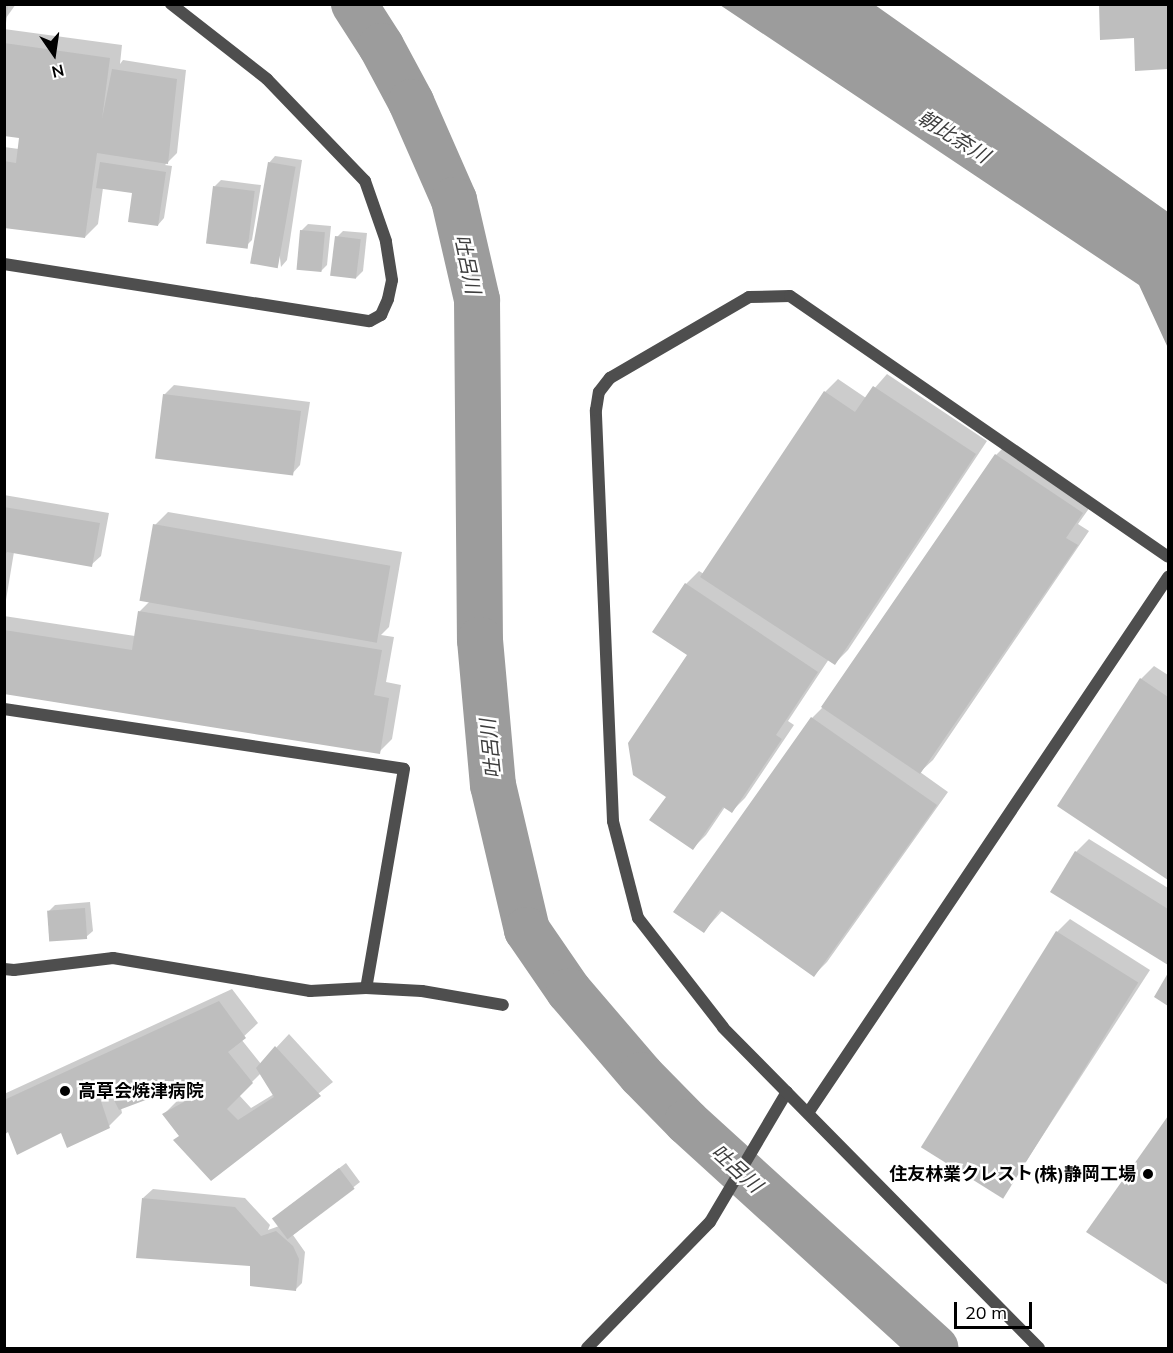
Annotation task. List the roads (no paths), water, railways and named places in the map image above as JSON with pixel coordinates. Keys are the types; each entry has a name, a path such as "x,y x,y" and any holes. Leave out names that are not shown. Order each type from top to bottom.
{"street":[{"path":"4,264 370,321 381,315 388,299 392,280 386,241 365,181 267,79 171,4"},
{"path":"1039,1348 723,1028 638,918 613,821 596,410 599,392 610,378 749,297 790,296 1168,558"},
{"path":"808,1113 1168,577"},
{"path":"4,709 404,769 366,988"},
{"path":"4,969 14,970 113,958 310,991 366,988 422,991 503,1005"},
{"path":"587,1348 710,1221 787,1092"}],"water":[{"name":"朝比奈川","path":"720,5 875,5 1168,212 1168,348 1139,285"}],"waterway":[{"name":"吐呂川","path":"354,4 381,46 411,102 454,200 477,300 480,640 493,785 527,930 569,991 641,1075 687,1122 935,1348"}],"place":[{"name":"高草会焼津病院","path":"65,1091"},
{"name":"住友林業クレスト(株)静岡工場","path":"1148,1174"}]}
